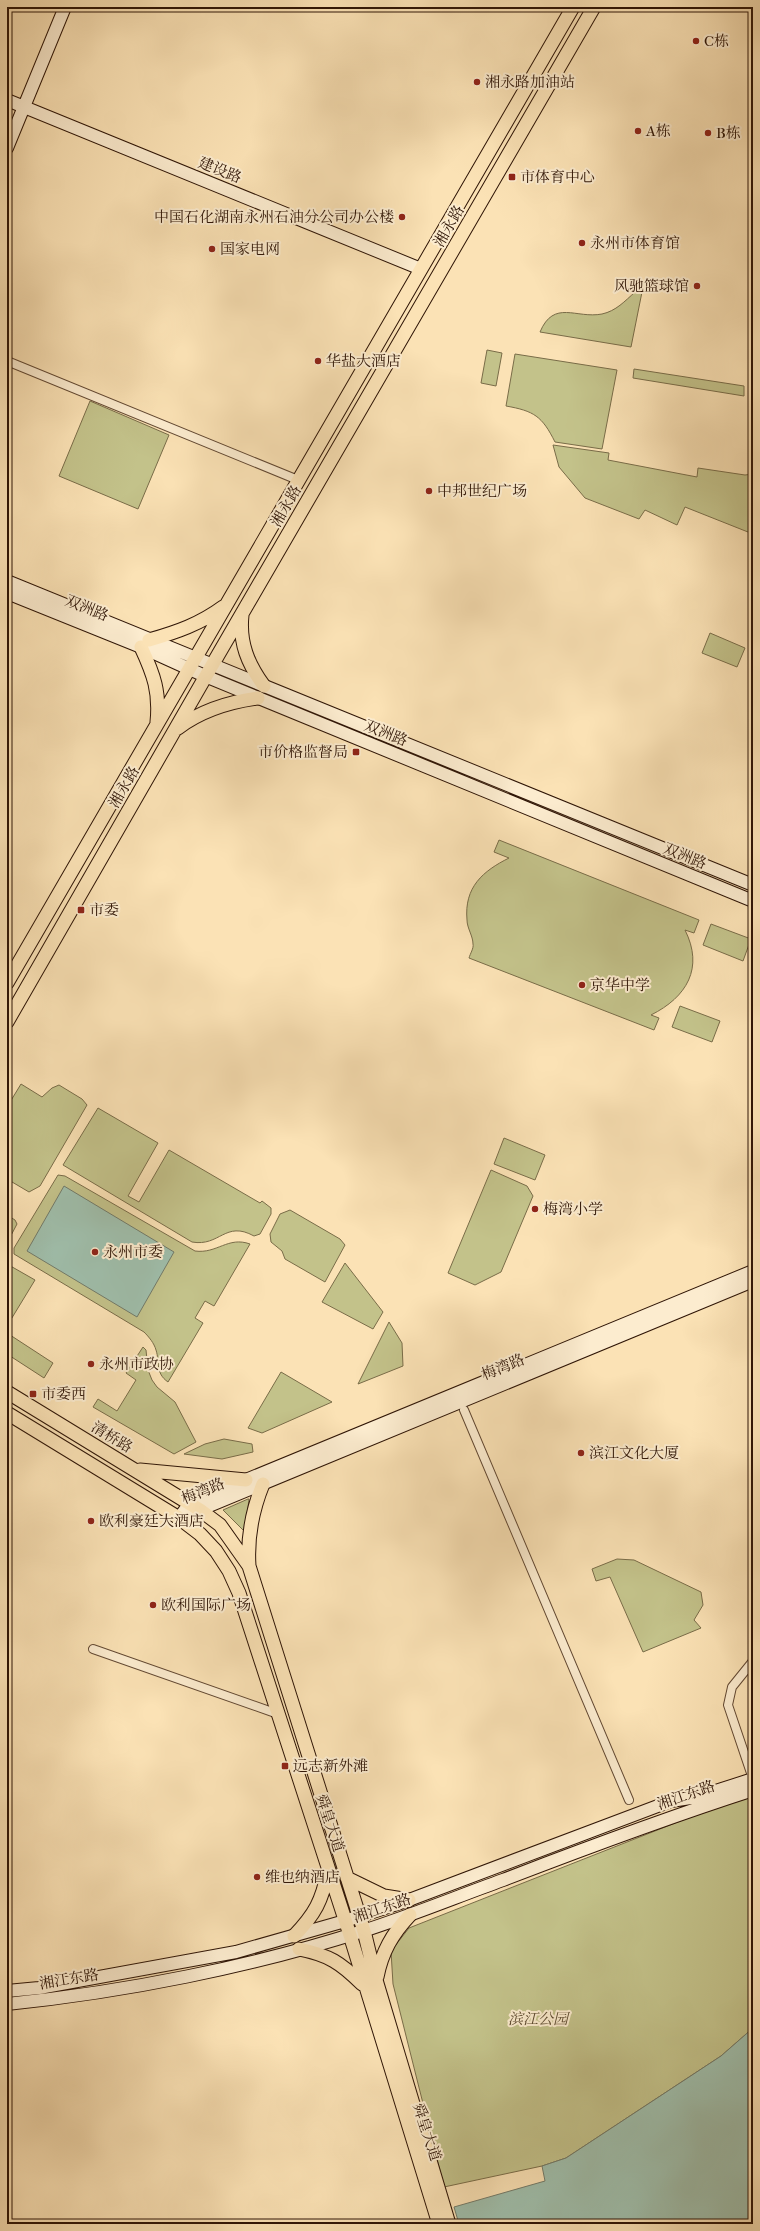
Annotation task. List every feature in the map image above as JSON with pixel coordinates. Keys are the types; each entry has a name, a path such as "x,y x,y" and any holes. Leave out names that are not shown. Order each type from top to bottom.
{"main road":[{"path":"7,148 65,7"},
{"name":"湘永路","path":"9,976 127,778 573,7"},
{"name":"湘永路","path":"7,1022 205,676 594,7"},
{"name":"建设路","path":"7,100 421,269"},
{"name":"双洲路","path":"7,581 193,664 212,665 753,885"},
{"path":"238,584 254,593"},
{"name":"双洲路","path":"7,593 145,643"},
{"path":"157,726 157,690 145,643 192,626 210,616 227,603"},
{"path":"242,613 240,630 242,644 250,665 264,686"},
{"name":"双洲路","path":"193,664 205,676 753,901"},
{"path":"174,732 189,720 214,708 258,698"},
{"path":"305,717 311,705"},
{"path":"127,778 142,787"},
{"name":"梅湾路","path":"254,1483 753,1271"},
{"name":"梅湾路","path":"179,1518 195,1506 753,1281"},
{"name":"清桥路","path":"7,1392 195,1506"},
{"path":"7,1413 179,1518"},
{"path":"135,1470 254,1483 248,1535 248,1566"},
{"name":"舜皇大道","path":"195,1506 220,1525 248,1566 364,1931 429,2176"},
{"name":"舜皇大道","path":"179,1518 200,1534 216,1551 229,1571 243,1607 350,1936 364,1986 429,2176"},
{"name":"湘江东路","path":"7,1991 39,1988 236,1952 294,1936 409,1900 671,1801 697,1797 753,1779"},
{"name":"湘江东路","path":"7,2004 42,2000 242,1965 350,1936 440,1904 643,1827 753,1790"},
{"path":"294,1936 310,1919 318,1906 324,1893 328,1869"},
{"path":"347,1878 384,1896 409,1900"},
{"path":"434,1890 440,1904"},
{"path":"376,1980 380,1960 387,1945 396,1930 410,1915"},
{"path":"299,1949 334,1959 347,1969 364,1986"},
{"path":"429,2176 439,2224"},
{"path":"429,2176 449,2224"}],"street":[{"path":"7,361 298,480"},
{"path":"464,1410 629,1800"},
{"path":"93,1650 278,1714"},
{"path":"753,1661 732,1687 728,1705 753,1779"}],"green space":[{"path":"635,292 642,292 631,347 540,332 552,316 559,313 566,312 592,315 607,313 620,305"},
{"path":"487,350 502,353 496,386 481,383"},
{"path":"515,354 617,370 602,449 555,442 546,426 536,416 524,410 506,406"},
{"path":"634,369 744,386 744,396 633,378"},
{"path":"90,401 169,435 138,509 59,476"},
{"path":"553,445 609,453 608,460 697,477 698,468 745,475 753,474 753,534 685,507 677,525 645,510 639,519 585,498 559,467"},
{"path":"710,633 745,648 737,667 702,653"},
{"path":"499,840 699,920 694,933 685,930 693,957 689,980 683,990 674,999 664,1008 651,1015 659,1018 654,1030 469,958 473,946 467,923 469,898 472,889 483,875 509,858 494,852"},
{"path":"711,924 751,939 743,961 703,945"},
{"path":"680,1006 720,1021 712,1042 672,1027"},
{"path":"21,1084 42,1097 52,1088 59,1085 82,1099 87,1105 40,1186 29,1192 7,1179 7,1107"},
{"path":"98,1108 158,1143 128,1196 139,1202 169,1150 260,1203 262,1201 271,1208 271,1214 260,1234 254,1236 236,1231 229,1232 202,1243 192,1242 63,1165"},
{"path":"504,1138 545,1155 535,1180 494,1164"},
{"path":"491,1170 527,1186 533,1196 501,1272 475,1285 448,1273"},
{"path":"58,1175 65,1176 195,1251 210,1250 235,1242 250,1244 214,1306 205,1301 195,1318 203,1323 168,1382 161,1375 154,1345 144,1332 14,1254 14,1248"},
{"path":"290,1210 340,1239 345,1245 325,1282 285,1259 282,1251 271,1242 270,1234 280,1214"},
{"path":"7,1215 15,1220 17,1224 7,1243"},
{"path":"345,1263 383,1312 373,1329 322,1302"},
{"path":"7,1264 35,1280 7,1326"},
{"path":"389,1322 402,1343 403,1366 358,1384"},
{"path":"7,1333 53,1363 44,1378 7,1354"},
{"path":"143,1347 146,1350 148,1370 152,1380 157,1387 175,1402 196,1442 174,1454 93,1407 98,1399 117,1411 136,1380 126,1373"},
{"path":"281,1372 332,1402 262,1433 248,1428"},
{"path":"224,1439 252,1444 253,1452 222,1459 184,1454 205,1444"},
{"path":"249,1499 245,1532 223,1510"},
{"path":"617,1559 634,1560 701,1592 703,1605 694,1620 701,1628 643,1652 610,1577 596,1581 592,1569"},
{"name":"滨江公园","path":"753,1795 753,2028 721,2056 566,2158 542,2166 444,2187 393,1984 391,1951 409,1928 698,1814"}],"shaded area":[{"path":"64,1186 174,1252 137,1317 27,1251"},
{"path":"753,2028 753,2224 459,2224 454,2207 545,2181 542,2166 566,2158 721,2056"}],"place":[{"name":"C栋","path":"696,41"},
{"name":"湘永路加油站","path":"477,82"},
{"name":"A栋","path":"638,131"},
{"name":"B栋","path":"708,133"},
{"name":"市体育中心","path":"512,177"},
{"name":"中国石化湖南永州石油分公司办公楼","path":"402,217"},
{"name":"永州市体育馆","path":"582,243"},
{"name":"国家电网","path":"212,249"},
{"name":"风驰篮球馆","path":"697,286"},
{"name":"华盐大酒店","path":"318,361"},
{"name":"中邦世纪广场","path":"429,491"},
{"name":"市价格监督局","path":"356,752"},
{"name":"市委","path":"81,910"},
{"name":"京华中学","path":"582,985"},
{"name":"梅湾小学","path":"535,1209"},
{"name":"永州市委","path":"95,1252"},
{"name":"永州市政协","path":"91,1364"},
{"name":"市委西","path":"33,1394"},
{"name":"滨江文化大厦","path":"581,1453"},
{"name":"欧利豪廷大酒店","path":"91,1521"},
{"name":"欧利国际广场","path":"153,1605"},
{"name":"远志新外滩","path":"285,1766"},
{"name":"维也纳酒店","path":"257,1877"}]}
